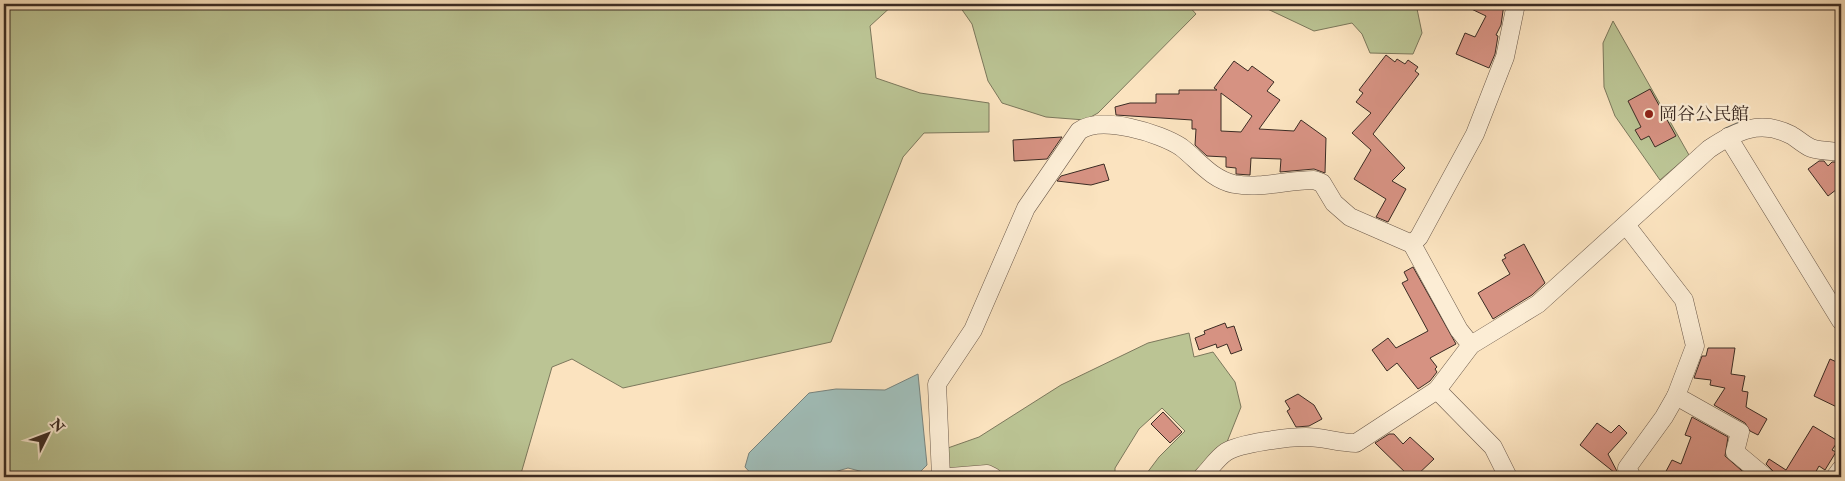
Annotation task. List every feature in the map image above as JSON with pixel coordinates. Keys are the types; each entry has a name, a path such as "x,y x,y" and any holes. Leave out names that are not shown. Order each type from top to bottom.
{"street":[{"path":"1412,244 1420,237 1475,134 1505,57 1516,4"},
{"path":"941,477 937,384 976,323 1026,208 1049,172 1079,131 1085,126 1095,124 1121,126 1167,140 1181,148 1217,177 1233,184 1256,186 1314,180 1322,183 1334,203 1350,218 1412,244 1460,330 1471,345"},
{"path":"1202,477 1226,453 1275,439 1308,437 1342,444 1356,443 1434,392 1471,345 1538,304 1710,149 1728,137 1751,127 1762,126 1791,135 1809,147 1841,152"},
{"path":"1728,137 1841,321"},
{"path":"1626,225 1684,300 1695,346 1676,396 1664,417 1628,468 1632,477"},
{"path":"1434,392 1492,447 1508,477"},
{"path":"1676,396 1740,432 1736,452 1765,477"},
{"path":"1835,477 1841,469"},
{"path":"950,477 987,474 993,477"}],"green space":[{"path":"4,4 894,4 870,26 876,78 920,93 989,103 989,132 924,133 903,157 831,342 623,388 572,359 552,367 520,477 4,477"},
{"path":"958,4 1187,4 1196,14 1098,113 1085,120 1046,117 1002,103 988,81 972,24"},
{"path":"1257,4 1416,4 1422,33 1413,54 1370,53 1362,34 1352,23 1314,31"},
{"path":"1613,21 1689,155 1660,180 1615,116 1604,87 1603,43"},
{"path":"1189,333 1194,357 1213,352 1235,382 1241,407 1227,442 1191,477 1144,477 1159,457 1185,431 1162,408 1139,429 1115,468 1115,477 1009,477 991,468 947,470 945,449 979,437 1061,385 1148,343"}],"water":[{"path":"918,374 927,465 918,474 875,475 848,468 817,477 754,477 745,467 749,453 809,393 836,389 885,390"}],"building":[{"path":"1461,4 1504,4 1501,25 1496,35 1498,36 1495,54 1489,68 1456,54 1465,33 1475,37 1486,16"},
{"path":"1386,55 1395,62 1397,59 1405,64 1408,60 1418,67 1415,71 1419,74 1373,134 1405,168 1392,181 1406,189 1388,222 1376,217 1386,199 1354,179 1371,150 1352,133 1371,113 1356,102 1363,93 1359,90"},
{"path":"1234,61 1248,71 1252,66 1274,82 1267,91 1280,100 1259,129 1294,131 1301,120 1326,138 1325,173 1314,169 1280,172 1281,159 1251,158 1250,175 1236,174 1236,168 1226,167 1226,157 1207,156 1195,145 1196,129 1192,129 1192,120 1116,115 1115,107 1130,103 1156,103 1156,94 1179,94 1179,90 1217,90 1214,88","holes":["1221,93 1252,116 1241,132 1221,131"]},
{"name":"岡谷公民館","path":"1650,89 1676,136 1655,147 1649,136 1641,140 1635,130 1641,127 1628,101"},
{"path":"1062,137 1047,159 1014,161 1013,140"},
{"path":"1819,161 1824,161 1828,166 1832,162 1841,162 1841,186 1828,196 1808,169"},
{"path":"1104,164 1109,180 1091,185 1057,181 1061,176"},
{"path":"1524,244 1545,283 1532,295 1493,319 1478,293 1510,274 1502,260 1506,258 1504,255"},
{"path":"1413,267 1456,344 1430,358 1437,367 1435,369 1437,372 1430,381 1418,389 1397,363 1387,371 1372,350 1388,338 1396,348 1428,331 1402,283 1408,280 1404,272"},
{"path":"1225,323 1227,328 1234,326 1242,350 1231,354 1227,344 1217,348 1216,344 1199,350 1195,338 1205,334 1204,331"},
{"path":"1708,348 1735,348 1731,374 1745,376 1742,391 1748,392 1746,407 1767,419 1758,435 1750,431 1745,423 1714,405 1725,388 1710,385 1711,380 1694,378 1702,356 1706,356"},
{"path":"1830,359 1841,364 1841,409 1814,396"},
{"path":"1298,394 1314,405 1322,419 1309,426 1296,427 1287,411 1290,409 1285,401"},
{"path":"1163,412 1182,432 1170,443 1151,424"},
{"path":"1692,417 1728,437 1725,456 1749,477 1663,477 1672,460 1681,464 1691,437 1685,435"},
{"path":"1597,423 1611,433 1619,425 1627,433 1608,454 1620,477 1580,445"},
{"path":"1813,426 1838,441 1832,450 1836,452 1825,470 1819,466 1813,477 1775,477 1775,473 1766,464 1769,459 1786,470"},
{"path":"1389,434 1394,434 1403,444 1410,437 1434,459 1415,477 1410,477 1375,443"}],"waterway":[{"path":"1725,130 1741,123"}],"place":[{"name":"岡谷公民館","path":"1649,114"}]}
